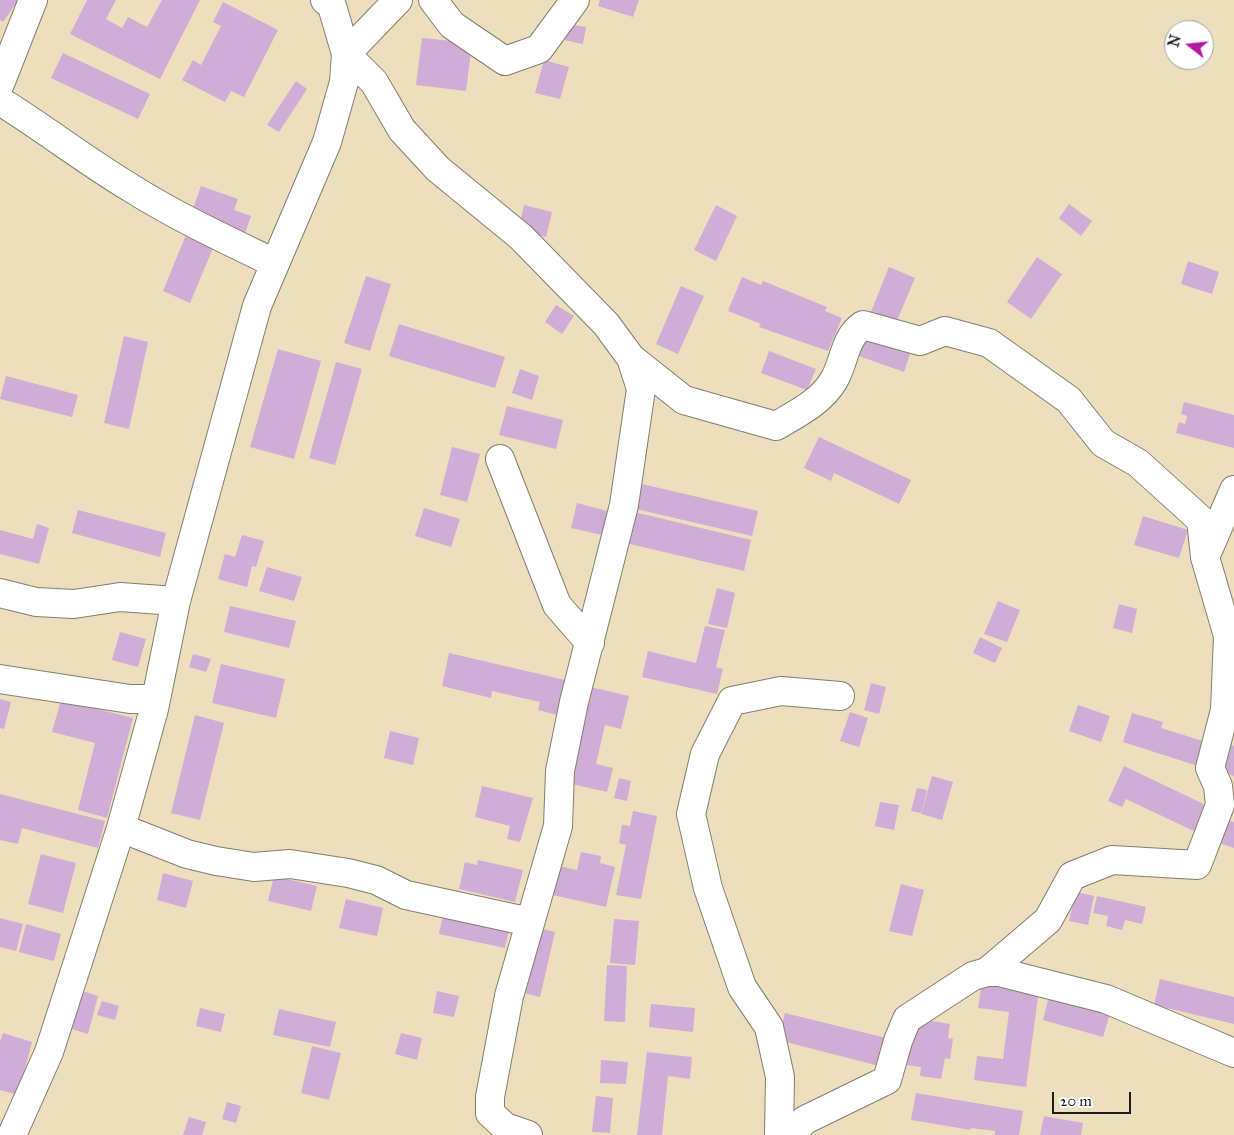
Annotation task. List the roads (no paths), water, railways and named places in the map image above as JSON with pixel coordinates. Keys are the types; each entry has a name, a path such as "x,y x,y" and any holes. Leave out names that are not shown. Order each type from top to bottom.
{"street":[{"path":"0,84 33,0"},
{"path":"12,1135 49,1052 121,828 155,699 176,601 256,306 326,142 344,82 346,54 332,6 325,0"},
{"path":"346,54 398,0"},
{"path":"433,0 452,25 505,61 539,49 575,0"},
{"path":"346,54 374,82 402,130 438,169 521,237 606,324 632,358 684,400 776,426 817,402 834,379 852,332 863,325 920,341 945,331 989,343 1069,400 1103,443 1138,462 1201,520 1205,557 1228,636 1225,710 1210,768 1218,786 1220,805 1197,865 1112,860 1072,876 1048,920 987,972"},
{"path":"0,101 51,133 130,188 176,214 274,263"},
{"path":"528,1135 505,1127 490,1113 490,1097 509,996 558,826 560,771 574,702 624,505 641,389 632,358"},
{"path":"500,459 557,605 590,643"},
{"path":"1205,557 1234,490"},
{"path":"0,593 36,602 74,604 120,597 176,601"},
{"path":"0,679 130,699 155,699"},
{"path":"779,1135 780,1077 769,1027 742,987 708,888 691,814 705,754 732,701 781,691 840,696"},
{"path":"121,828 187,854 216,862 254,867 290,864 348,873 376,880 406,895 530,922"},
{"path":"790,1135 805,1120 887,1080 898,1041 907,1019 973,976 987,972 999,972 1106,999 1234,1053"}]}
